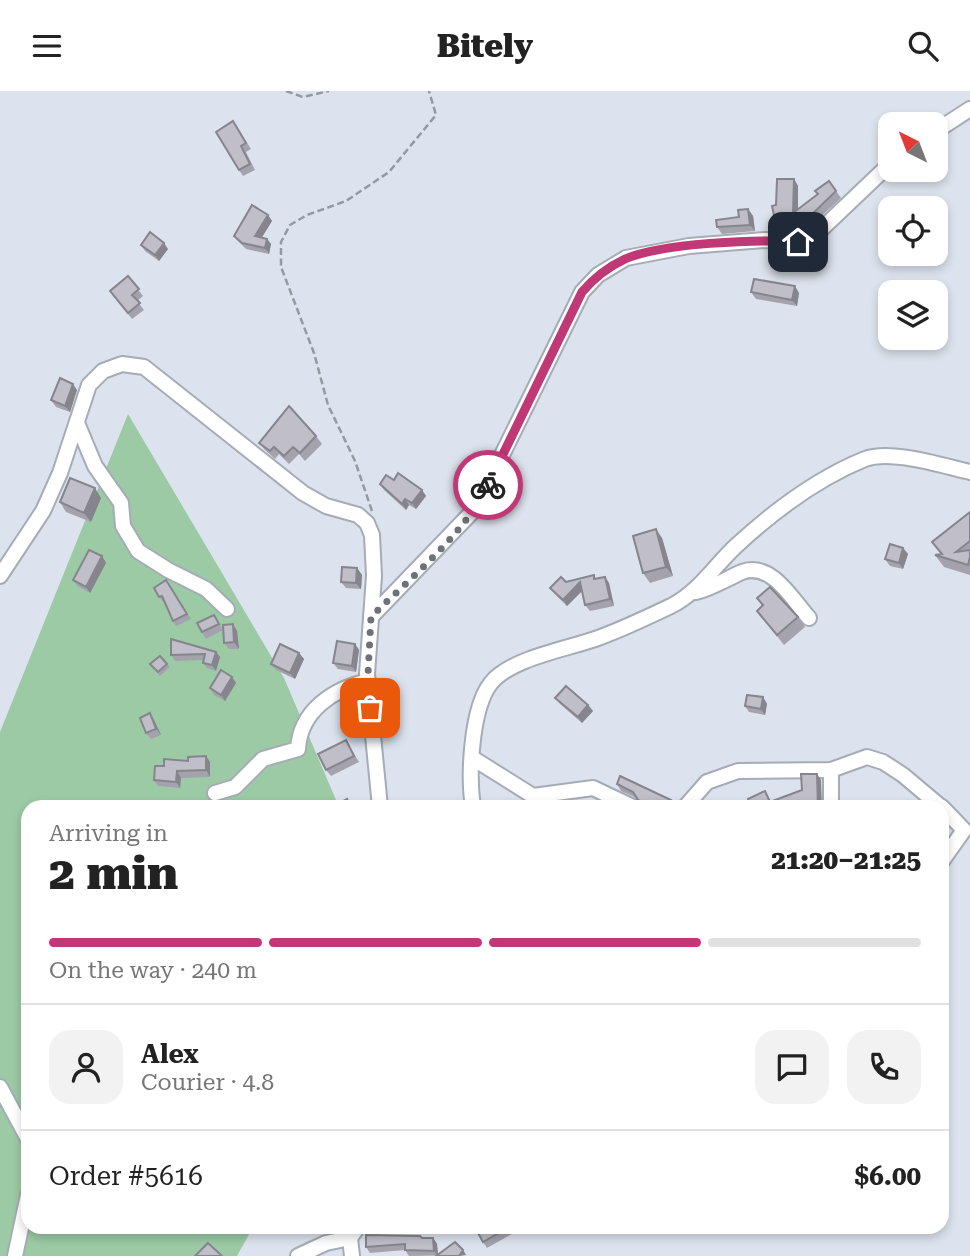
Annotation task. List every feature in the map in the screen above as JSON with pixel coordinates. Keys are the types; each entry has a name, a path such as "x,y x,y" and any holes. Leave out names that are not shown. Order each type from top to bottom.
{"street":[{"path":"948,123 970,109"},
{"path":"371,617 476,509 582,292 598,275 626,258 689,246 765,240 809,241 878,175"},
{"path":"0,576 43,511 89,385 103,371 122,364 144,367 303,493 326,506 358,515 367,523 373,549 368,681 379,800"},
{"path":"77,423 96,466 121,503 123,526 138,551 168,571 206,589 227,609"},
{"path":"473,800 480,703 491,682 508,668 601,637 675,604 769,517 813,486 867,458 884,456 970,472"},
{"path":"688,594 700,592 743,572 758,570 771,576 809,618"},
{"path":"215,793 235,787 263,759 298,749 301,728 322,702 341,690 368,681"},
{"path":"691,800 707,782 738,771 831,770 867,757 903,775 933,800"},
{"path":"474,759 533,796 593,788 618,800"},
{"path":"831,770 831,800"},
{"path":"949,815 964,831 949,851"},
{"path":"0,1087 21,1126"},
{"path":"15,1256 21,1228"},
{"path":"298,1256 351,1234"},
{"path":"352,1256 354,1234"}],"path":[{"path":"286,91 303,97 329,91"},
{"path":"367,523 372,515 371,506 328,405 314,353 281,267 281,242 290,225 307,215 346,201 389,171 436,115 429,91"}],"green space":[{"path":"128,414 284,678 336,800 21,800 21,1234 249,1234 237,1256 0,1256 0,732"}],"building":[{"path":"233,121 246,143 241,146 250,164 239,170 216,132"},
{"path":"777,179 794,179 793,213 818,194 815,191 829,181 836,191 801,225 791,216 775,220 772,206 776,205"},
{"path":"252,205 268,215 255,236 267,239 265,248 242,243 234,236"},
{"path":"748,209 750,225 717,227 716,220 739,217 738,210"},
{"path":"150,232 164,243 155,255 141,245"},
{"path":"128,276 139,289 132,295 140,303 128,313 110,291"},
{"path":"754,279 795,286 792,300 751,292"},
{"path":"60,378 73,384 65,406 51,400"},
{"path":"289,406 316,436 300,453 293,447 284,456 274,447 270,451 259,443"},
{"path":"398,473 422,490 412,503 405,499 402,504 380,484 386,475 394,480"},
{"path":"70,478 95,488 84,513 60,502"},
{"path":"970,512 970,541 956,552 970,550 968,565 935,555 942,554 932,542"},
{"path":"656,529 666,567 643,573 633,536"},
{"path":"890,544 903,548 899,563 885,559"},
{"path":"89,550 102,556 86,587 73,580"},
{"path":"342,567 357,568 356,583 341,582"},
{"path":"594,575 594,579 605,577 610,599 585,605 580,582 563,600 550,588 561,577 566,582"},
{"path":"166,580 187,614 173,621 162,596 159,597 154,588"},
{"path":"770,587 798,617 777,635 757,611 763,605 757,598"},
{"path":"214,615 219,624 202,632 197,623"},
{"path":"233,624 234,642 224,643 223,625"},
{"path":"171,639 216,652 212,665 203,663 205,654 171,655"},
{"path":"337,641 355,644 352,666 333,663"},
{"path":"280,644 299,653 290,673 271,664"},
{"path":"160,656 167,664 158,672 150,664"},
{"path":"221,670 232,677 221,695 210,688"},
{"path":"566,686 588,705 578,717 555,698"},
{"path":"747,695 763,697 761,709 745,706"},
{"path":"150,713 156,729 146,733 140,718"},
{"path":"346,740 354,756 326,770 318,754"},
{"path":"206,756 206,770 177,771 176,782 154,780 155,766 164,766 164,759 188,761 188,757"},
{"path":"801,774 817,774 818,800 775,800 802,790"},
{"path":"620,776 671,800 638,800 633,792 617,784"},
{"path":"765,791 769,800 748,800 748,799"},
{"path":"479,1234 497,1234 483,1242"},
{"path":"366,1235 433,1238 434,1251 405,1250 405,1244 366,1247"},
{"path":"455,1242 463,1250 459,1256 436,1256"},
{"path":"208,1243 222,1256 195,1256"}],"way so far":[{"path":"370,708 368,674 371,617 451,538 476,509 488,485"}],"route":[{"path":"488,485 582,292 598,275 626,258 689,246 765,240 798,242"}]}
